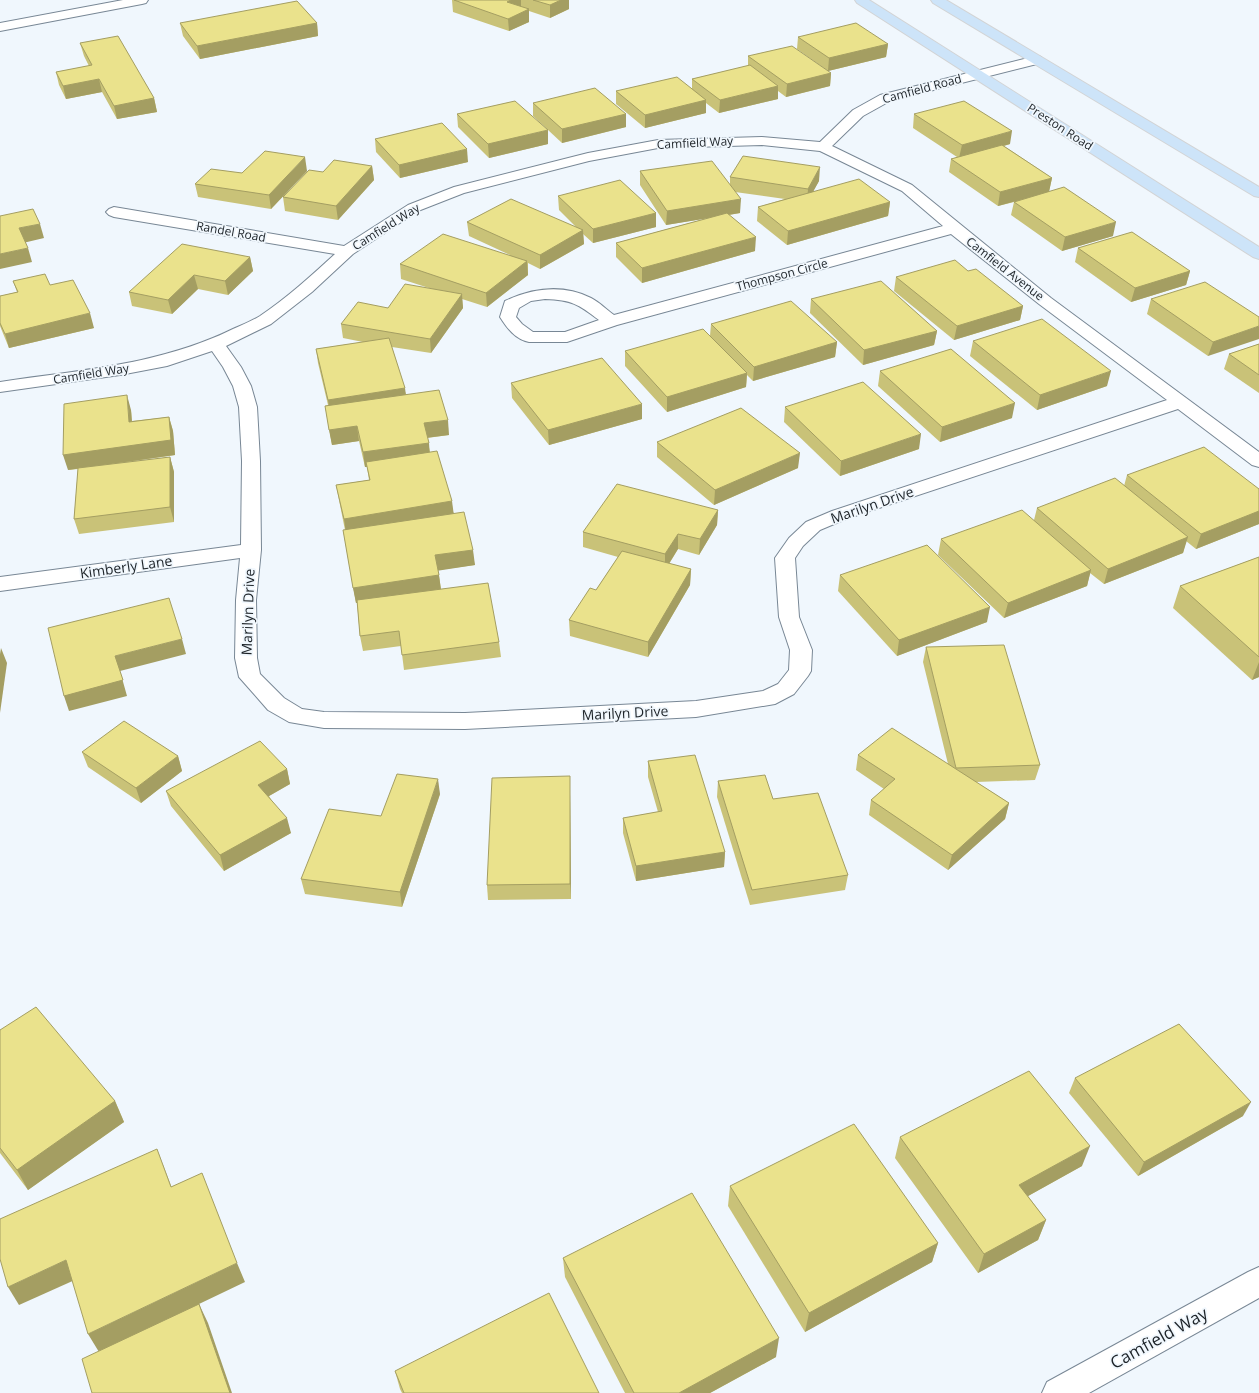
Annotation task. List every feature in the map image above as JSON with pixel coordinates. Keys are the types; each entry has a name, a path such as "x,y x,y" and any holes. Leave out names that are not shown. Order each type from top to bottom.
{"main road":[{"name":"Preston Road","path":"861,0 1259,254"},
{"path":"937,0 1259,193"}],"street":[{"path":"0,27 142,0"},
{"name":"Camfield Road","path":"823,147 858,113 885,98 1036,60"},
{"name":"Camfield Way","path":"0,387 120,370 161,362 216,344 265,320 306,289 347,252 413,208 459,190 588,156 658,144 718,141 762,141 823,147"},
{"name":"Camfield Avenue","path":"823,147 907,188 954,228 1045,300 1180,402"},
{"name":"Randel Road","path":"114,212 347,252"},
{"name":"Thompson Circle","path":"611,321 586,302 557,294 527,297 511,305 508,317 516,328 529,337 567,337 611,321 954,228"},
{"name":"Marilyn Drive","path":"216,344 232,367 242,386 248,407 251,461 251,550 246,600 246,658 250,677 276,704 297,716 324,720 465,721 696,709 767,698 786,689 800,671 801,650 789,617 785,558 796,542 813,526 838,515 1180,402"},
{"path":"1180,402 1259,461"},
{"name":"Kimberly Lane","path":"0,584 251,550"},
{"name":"Camfield Way","path":"1058,1393 1259,1282"}],"building":[{"path":"454,0 511,0 507,2 529,9 508,19"},
{"path":"533,0 561,0 550,5"},
{"path":"297,1 317,23 197,46 180,23"},
{"path":"856,23 888,44 829,58 798,37"},
{"path":"118,36 154,98 114,106 99,79 63,86 56,72 92,65 80,43"},
{"path":"792,46 831,73 787,84 748,56"},
{"path":"750,65 778,86 720,100 692,79"},
{"path":"677,77 706,100 645,115 616,91"},
{"path":"595,88 626,114 562,129 533,103"},
{"path":"515,101 548,130 488,144 457,114"},
{"path":"964,101 1012,131 962,145 914,114"},
{"path":"442,123 467,149 399,165 375,139"},
{"path":"1002,145 1052,178 1000,192 951,159"},
{"path":"265,151 305,157 269,195 195,184 211,169 242,173"},
{"path":"743,156 820,167 808,189 730,177"},
{"path":"334,160 372,166 336,206 283,197 309,170 323,172"},
{"path":"712,161 741,199 667,211 640,171"},
{"path":"859,179 890,202 788,231 758,207"},
{"path":"620,180 656,213 593,229 558,196"},
{"path":"1064,187 1116,222 1065,237 1014,202"},
{"path":"511,199 583,230 540,255 467,222"},
{"path":"33,209 40,224 19,228 28,248 0,254 0,216"},
{"path":"727,213 756,237 642,268 616,243"},
{"path":"1132,232 1190,271 1135,288 1078,248"},
{"path":"443,234 527,261 486,293 400,264"},
{"path":"182,244 250,257 225,281 194,275 168,300 129,292"},
{"path":"955,260 968,271 976,269 1023,306 957,326 896,277"},
{"path":"45,274 50,285 73,280 90,313 5,334 0,323 0,296 18,292 13,281"},
{"path":"881,281 937,331 864,350 811,299"},
{"path":"1205,282 1259,317 1259,326 1213,342 1151,299"},
{"path":"405,284 462,294 430,339 341,324 358,302 388,308"},
{"path":"791,301 837,342 754,367 711,324"},
{"path":"1042,319 1111,371 1040,395 973,341"},
{"path":"703,329 747,373 667,397 625,351"},
{"path":"389,338 405,388 328,400 316,349"},
{"path":"1259,344 1259,375 1229,354"},
{"path":"951,349 1015,403 942,427 880,371"},
{"path":"602,358 642,404 548,430 511,383"},
{"path":"863,382 921,434 841,461 785,407"},
{"path":"439,390 448,420 424,423 429,443 363,452 357,426 329,430 325,406"},
{"path":"127,395 129,422 169,417 171,440 63,455 64,404"},
{"path":"741,408 800,453 715,490 657,442"},
{"path":"1204,447 1259,489 1259,511 1201,534 1127,475"},
{"path":"437,451 452,501 344,519 336,485 370,480 366,462"},
{"path":"170,457 170,507 74,519 78,468"},
{"path":"1115,478 1188,537 1108,569 1037,508"},
{"path":"617,484 718,510 700,539 678,534 665,554 583,532"},
{"path":"1022,510 1091,570 1008,603 941,539"},
{"path":"464,512 473,550 435,555 439,575 353,588 343,530"},
{"path":"927,545 990,607 899,640 840,575"},
{"path":"622,551 691,569 648,642 569,620 590,588 596,590"},
{"path":"1259,557 1259,657 1180,586"},
{"path":"488,583 499,642 402,655 399,631 360,636 357,600"},
{"path":"169,598 182,639 115,656 123,680 64,696 48,628"},
{"path":"1004,645 1040,765 956,768 926,647"},
{"path":"124,721 178,756 136,788 82,752"},
{"path":"892,728 1009,803 952,855 871,800 895,779 858,755"},
{"path":"260,741 287,769 258,785 287,818 220,855 166,791"},
{"path":"695,755 725,852 636,866 623,818 662,811 648,761"},
{"path":"397,774 438,779 400,892 301,879 329,809 381,816"},
{"path":"765,775 773,799 818,793 848,875 752,890 718,781"},
{"path":"570,776 570,884 487,885 492,778"},
{"path":"36,1007 115,1101 17,1170 0,1148 0,1030"},
{"path":"1179,1024 1251,1102 1144,1162 1075,1078"},
{"path":"1029,1071 1090,1146 1019,1185 1046,1220 984,1254 900,1137"},
{"path":"854,1124 938,1243 809,1313 730,1186"},
{"path":"157,1149 171,1187 202,1173 237,1263 88,1334 66,1260 8,1287 0,1259 0,1219"},
{"path":"692,1193 779,1338 679,1393 634,1393 563,1258"},
{"path":"549,1293 599,1393 404,1393 395,1371"},
{"path":"199,1304 230,1393 92,1393 82,1359"}]}
